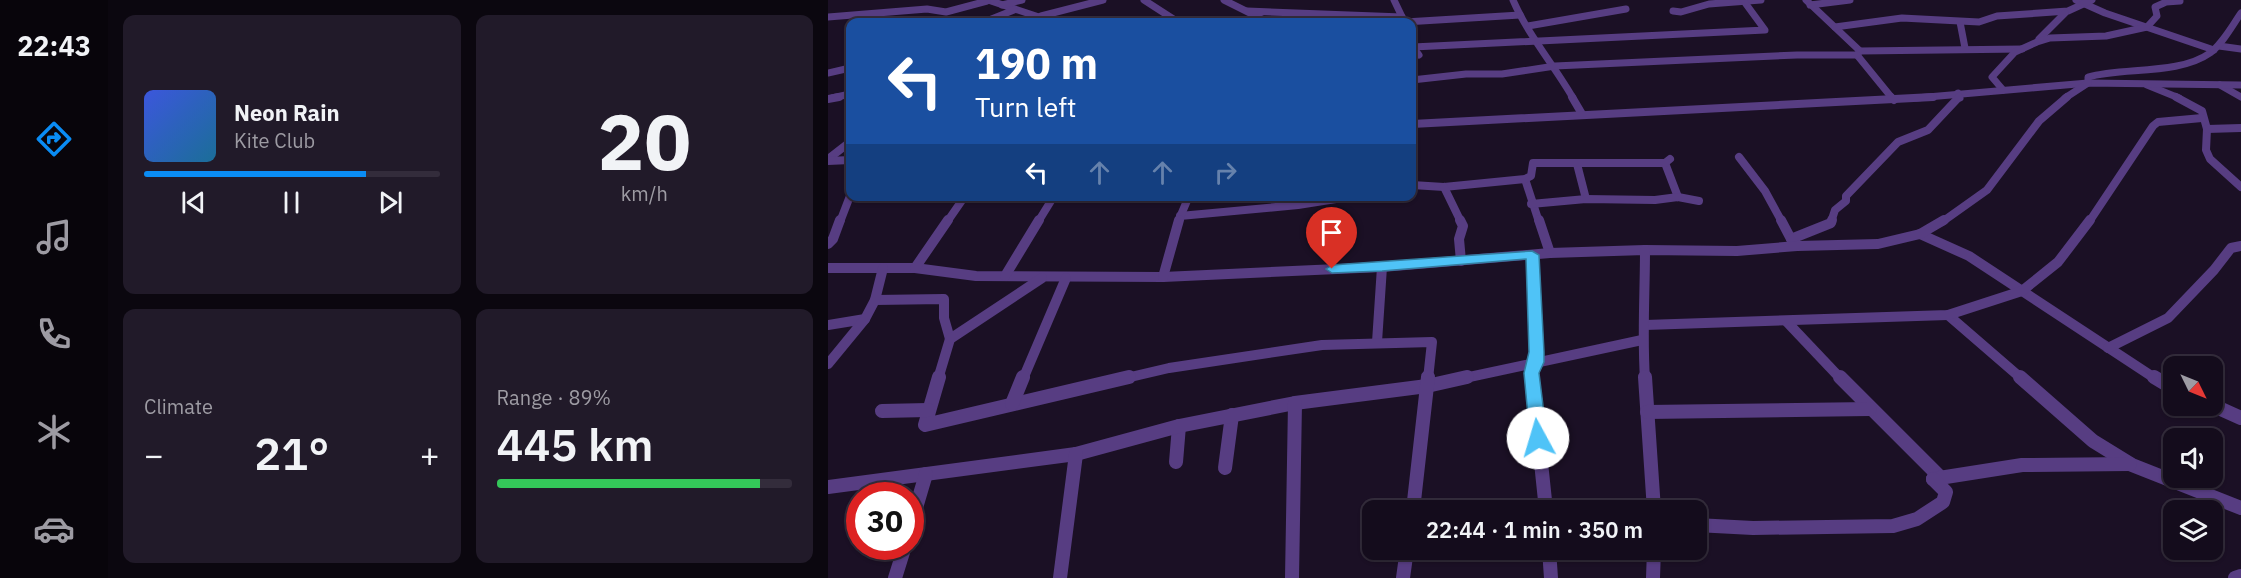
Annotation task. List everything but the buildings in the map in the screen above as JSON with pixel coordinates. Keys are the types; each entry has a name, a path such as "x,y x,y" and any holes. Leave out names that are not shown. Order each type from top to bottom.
{"street":[{"path":"828,17 927,9 946,12 987,0 1045,18"},
{"path":"1001,5 1022,0"},
{"path":"1041,16 1103,0"},
{"path":"1144,0 1172,18"},
{"path":"1224,0 1260,18"},
{"path":"1401,0 1394,0 1403,18"},
{"path":"1513,0 1536,41 1556,66 1582,114"},
{"path":"1673,11 1681,12 1709,4 1761,0"},
{"path":"1808,2 1850,0"},
{"path":"1232,4 1245,1"},
{"path":"1416,46 1765,30 1744,1"},
{"path":"2003,90 1992,77 2015,52 2050,38 2106,36 2147,27 2157,16 2155,7 2171,1 2180,1"},
{"path":"1808,2 1858,53 1894,100"},
{"path":"2037,42 2054,20 2077,3 2089,2 2100,11"},
{"path":"2077,3 2216,48 2241,49"},
{"path":"1528,26 1626,9"},
{"path":"994,18 1014,10"},
{"path":"1247,11 1357,18"},
{"path":"1835,27 1902,18 1979,22 2004,16 2068,11"},
{"path":"866,18 868,13"},
{"path":"1416,20 1520,15"},
{"path":"2088,83 2088,77 2104,73 2197,61 2216,48 2240,15"},
{"path":"1960,22 1965,48"},
{"path":"1416,80 1466,74 1502,74 1556,66 1965,48 2022,49"},
{"path":"1416,50 1419,55"},
{"path":"828,73 846,69"},
{"path":"828,268 915,268 976,276 1042,278 1163,277 1382,267 1550,253 1645,250 1737,251 1794,243 1862,246 1906,239 1920,234 1936,226 1987,190 2039,121 2060,101 2088,83"},
{"path":"1416,125 1582,114 1894,100 2088,83 2241,85"},
{"path":"2143,83 2202,111 2202,118 2207,129 2206,150 2210,159 2241,187"},
{"path":"2217,84 2241,97"},
{"path":"1794,243 1831,223 1836,210 1846,201 1846,196 1872,171 1880,158 1907,135 1923,132 1943,118 1960,98 1958,93"},
{"path":"828,99 846,95"},
{"path":"1645,325 1948,315 2022,291 2058,262 2069,249 2119,179 2153,126 2158,122 2169,120 2202,118"},
{"path":"1416,125 1453,123"},
{"path":"2207,129 2241,128"},
{"path":"828,160 846,145"},
{"path":"1739,157 1765,191 1794,243"},
{"path":"828,160 846,160"},
{"path":"1416,185 1444,187 1524,179 1531,176 1533,163 1668,161 1678,197"},
{"path":"1577,164 1586,199"},
{"path":"1524,179 1550,253"},
{"path":"1444,187 1463,226 1459,239 1461,261"},
{"path":"1531,204 1586,199 1655,200 1678,197 1699,201"},
{"path":"828,244 833,238 848,201"},
{"path":"915,268 962,201"},
{"path":"1005,276 1051,201"},
{"path":"1163,277 1180,216 1187,201"},
{"path":"1180,216 1298,201"},
{"path":"1920,234 1969,256 2108,348 2163,381"},
{"path":"2108,348 2168,318 2199,288 2231,248 2241,246"},
{"path":"1645,250 1645,325 1642,340 1652,500"},
{"path":"1532,255 1536,362 1532,365 1532,373 1545,500"},
{"path":"1377,342 1382,267"},
{"path":"828,364 865,319 875,300 883,268"},
{"path":"950,339 1042,278"},
{"path":"1012,404 1066,278"},
{"path":"875,300 944,299 944,318 950,339 948,352 928,410 926,425 1169,368 1322,345 1432,342 1414,500"},
{"path":"1948,315 2093,441 2132,465 2241,508"},
{"path":"828,326 865,319"},
{"path":"1787,322 1870,409 1940,476 1933,479"},
{"path":"828,487 1076,454 1179,426 1232,415 1295,403 1427,386 1642,340"},
{"path":"1292,578 1295,403"},
{"path":"1647,412 1870,409"},
{"path":"882,411 928,410"},
{"path":"2223,410 2241,418"},
{"path":"1225,468 1232,415"},
{"path":"1176,462 1179,426"},
{"path":"2089,463 2093,441"},
{"path":"1060,578 1076,454"},
{"path":"1933,479 2022,465 2089,463 2132,465"},
{"path":"924,484 927,474"},
{"path":"1707,526 1753,528 1893,526 1917,519 1943,502 1946,492 1933,479"},
{"path":"896,578 901,560"},
{"path":"1402,578 1405,560"},
{"path":"1550,560 1551,578"},
{"path":"1653,578 1654,560"},
{"path":"2235,578 2241,576"}],"route":[{"path":"1332,269 1532,255 1537,352 1536,362 1532,365 1532,373 1538,438"}]}
